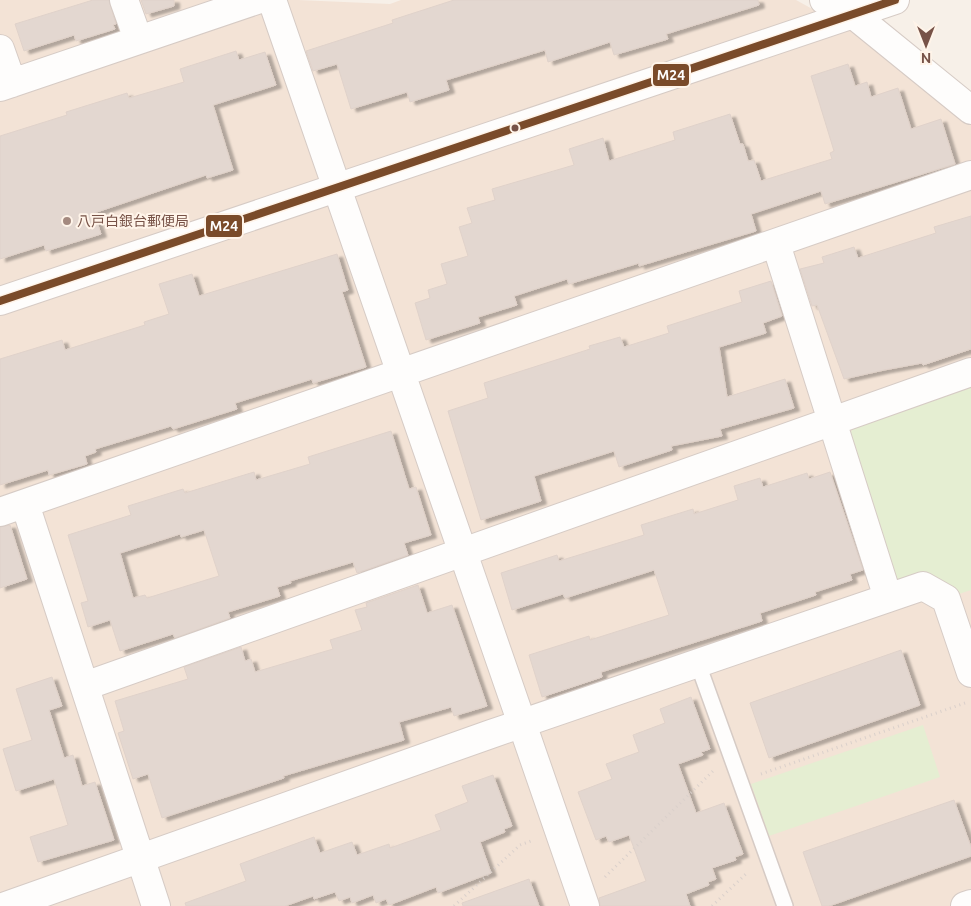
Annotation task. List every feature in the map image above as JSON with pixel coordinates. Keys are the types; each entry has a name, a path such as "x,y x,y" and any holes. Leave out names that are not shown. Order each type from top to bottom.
{"street":[{"path":"124,0 138,39"},
{"path":"0,49 6,85 258,0"},
{"path":"272,0 585,906"},
{"path":"824,0 854,15 971,110"},
{"path":"0,302 895,0"},
{"path":"156,906 85,686 12,508 971,176"},
{"path":"776,244 834,422 888,598"},
{"path":"85,686 971,372"},
{"path":"6,906 523,723 923,586 946,600 971,673"},
{"path":"965,906 971,904"}],"lane":[{"path":"698,664 785,906"}],"path":[{"path":"740,781 971,701"},
{"path":"604,878 730,754"},
{"path":"454,906 520,845 536,839"},
{"path":"712,906 766,854"}],"shaded area":[{"path":"0,0 298,0 390,4 401,0 796,0 865,38 971,124 971,906 0,906"}],"green space":[{"path":"971,384 971,590 959,594 945,584 932,579 902,582 894,577 849,436 854,426"},
{"path":"923,725 940,777 769,836 751,784"}],"building":[{"path":"93,0 109,0 116,24 113,25 115,29 76,41 74,35 24,51 15,24"},
{"path":"141,0 174,0 174,6 146,14"},
{"path":"454,0 758,0 759,5 666,34 668,39 614,55 610,42 548,62 545,50 446,80 449,90 410,102 407,92 351,109 337,64 313,71 306,51 393,23 392,20"},
{"path":"236,51 239,60 265,52 276,85 213,105 233,170 207,178 206,175 94,213 101,234 46,251 44,245 0,259 0,136 67,115 66,112 127,93 129,98 184,82 180,69"},
{"path":"848,64 855,86 867,82 871,97 898,88 911,129 941,119 955,164 825,204 821,191 751,214 756,231 639,266 639,263 569,284 567,279 514,296 517,305 478,317 480,323 426,340 415,303 430,298 428,290 447,284 441,264 468,256 459,227 472,223 467,208 495,200 492,189 574,165 569,149 603,138 609,161 675,140 673,132 730,114 740,144 743,144 748,161 754,160 761,181 832,159 830,153 834,151 811,76"},
{"path":"971,216 971,349 923,365 922,363 844,379 817,305 812,306 800,269 824,263 822,257 854,247 858,258 936,233 934,227"},
{"path":"337,254 348,290 342,292 366,367 313,383 312,379 235,403 237,409 173,429 171,426 95,449 96,452 85,456 87,464 49,475 48,470 0,485 0,359 62,340 65,350 145,325 144,322 169,314 159,284 192,274 199,296"},
{"path":"771,281 782,316 763,323 766,333 719,347 727,397 785,379 794,408 720,429 722,436 671,446 672,450 619,467 614,451 534,476 541,501 481,520 448,411 488,398 484,383 590,349 589,346 620,337 624,347 669,333 667,326 742,302 739,291"},
{"path":"391,431 409,489 416,487 431,535 404,543 408,555 357,573 353,562 290,581 291,583 277,587 280,596 228,612 230,618 175,638 173,634 120,651 110,620 88,627 81,603 88,601 68,535 131,515 128,506 183,489 185,493 254,472 256,480 310,464 308,457","holes":["204,530 219,576 147,598 145,595 133,598 120,553 180,534 181,537"]},
{"path":"830,472 863,570 850,574 852,580 815,592 816,595 760,613 762,621 601,672 602,677 542,697 529,655 589,636 590,640 669,615 654,570 565,598 563,594 512,610 501,573 557,555 559,561 644,535 641,525 693,509 694,514 738,500 734,486 760,478 763,487 807,473 809,479"},
{"path":"10,525 27,579 0,588 0,527"},
{"path":"418,585 427,613 452,605 487,706 454,716 451,707 399,722 404,740 283,776 284,778 162,818 148,774 133,779 118,733 124,731 115,701 188,679 184,667 241,647 245,661 251,659 255,672 333,649 330,640 362,630 355,610 367,607 366,603"},
{"path":"901,650 920,705 769,758 750,703"},
{"path":"52,677 62,706 49,710 64,758 73,755 82,786 95,782 114,840 38,862 30,837 68,825 54,779 16,791 3,749 32,740 16,689"},
{"path":"691,697 710,749 701,752 703,755 678,764 696,813 724,803 743,854 735,857 736,860 712,868 716,879 708,882 709,885 686,894 690,906 600,906 599,898 646,881 629,835 609,842 606,836 596,840 578,792 612,779 606,764 639,752 633,735 665,723 660,709"},
{"path":"493,775 512,826 504,829 505,832 480,842 491,873 438,893 436,887 389,905 386,899 376,903 373,895 352,903 350,897 339,901 335,892 314,899 313,896 285,906 186,906 185,903 246,881 240,864 314,837 320,853 352,842 357,855 389,844 390,848 441,830 435,815 468,802 462,786"},
{"path":"954,800 971,847 971,856 829,906 822,906 803,852"},
{"path":"529,879 539,906 463,906 462,903"}],"transit line":[{"name":"M24","path":"0,301 895,0"}],"place":[{"name":"八戸白銀台郵便局","path":"67,221"}]}
